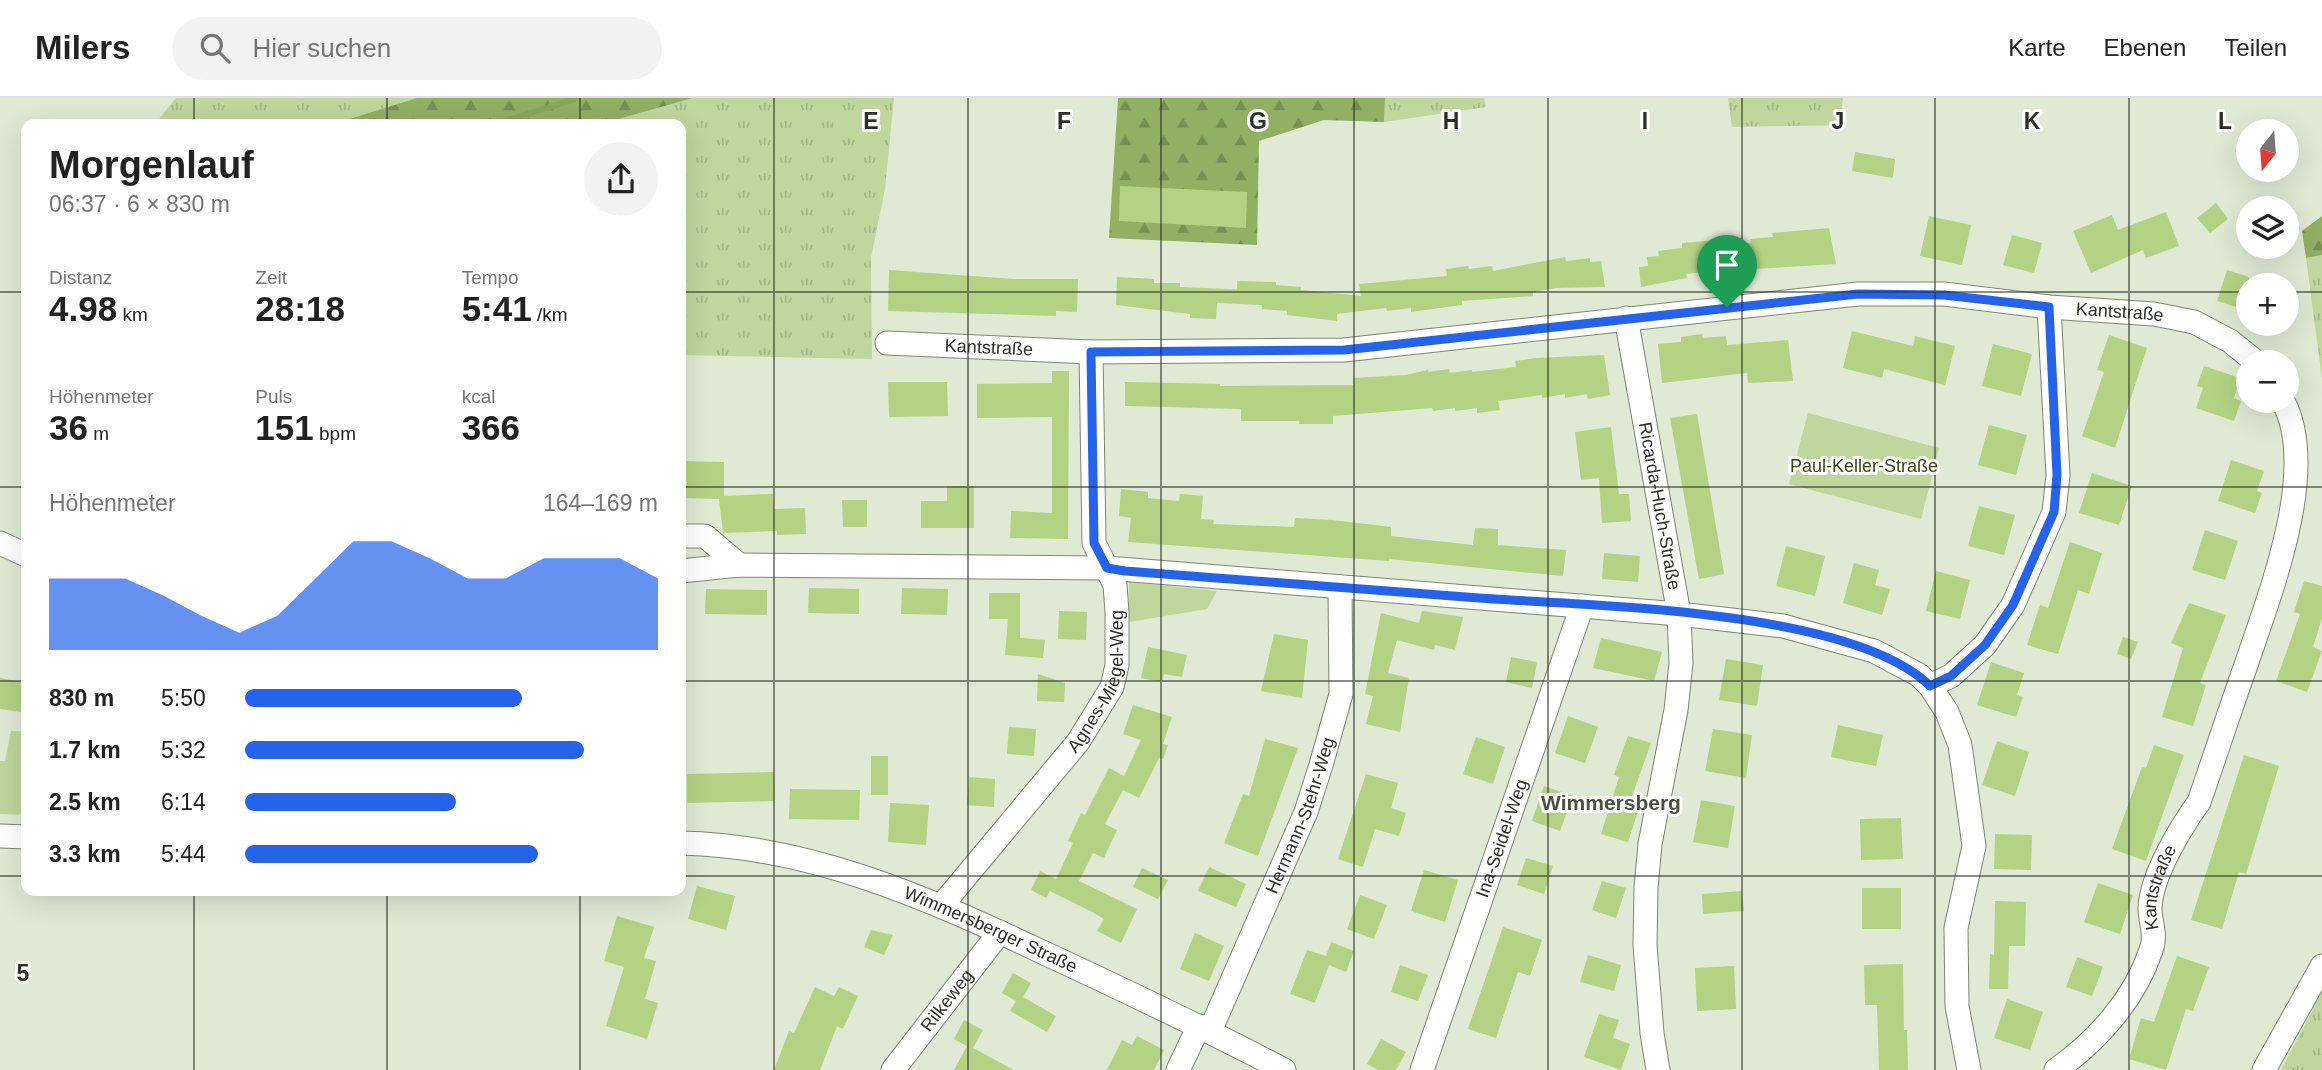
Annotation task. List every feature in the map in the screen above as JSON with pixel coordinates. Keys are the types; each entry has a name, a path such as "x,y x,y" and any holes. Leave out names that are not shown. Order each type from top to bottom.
{"street":[{"name":"Kantstraße","path":"887,343 1091,352 1344,350 1858,294 1944,295 2049,307 2154,314 2194,322 2241,350"},
{"path":"1930,686 1951,676 1985,645 2013,605 2054,512 2057,475 2049,307"},
{"name":"Ricarda-Huch-Straße","path":"1626,318 1679,614 1681,663 1676,710 1650,844 1646,888 1645,945 1651,1033 1658,1070"},
{"path":"1091,352 1094,543 1107,568"},
{"name":"Kantstraße","path":"2056,1070 2078,1054 2120,1007 2137,982 2152,948 2155,928 2150,908 2162,868 2179,829 2199,802 2283,557 2295,463 2290,413"},
{"path":"686,536 705,536 739,565"},
{"path":"0,543 21,553"},
{"path":"686,570 739,565 1107,568 1679,614 1783,626 1825,636 1897,662 1930,686 1955,728 1969,796 1974,846 1959,909 1955,955 1957,1006 1969,1070"},
{"name":"Agnes-Miegel-Weg","path":"942,905 1079,742 1103,706 1117,665 1115,585 1107,568"},
{"name":"Hermann-Stehr-Weg","path":"1178,1070 1205,1029 1306,812 1341,694 1340,587"},
{"name":"Ina-Seidel-Weg","path":"1422,1070 1582,606"},
{"path":"0,836 21,837"},
{"name":"Wimmersberger Straße","path":"686,842 758,848 872,879 942,905 1205,1029 1284,1070"},
{"name":"Rilkeweg","path":"893,1070 1000,932"},
{"path":"2264,1070 2322,966"}],"green space":[{"path":"176,98 417,98 349,119 159,119"},
{"path":"417,98 693,98 619,119 349,119"},
{"path":"693,98 894,98 885,189 871,258 872,359 686,355 686,119 619,119"},
{"path":"1118,98 1385,98 1384,122 1324,120 1259,141 1257,245 1109,238"},
{"path":"1385,98 1484,98 1486,107 1384,122"},
{"path":"1728,98 1843,98 1840,125 1732,127"},
{"path":"2322,216 2322,255 2306,258 2302,231"},
{"path":"2322,255 2322,378 2306,258"},
{"name":"Paul-Keller-Straße","path":"1808,413 1939,448 1921,519 1789,484"},
{"path":"1129,582 1217,591 1207,609 1129,622"},
{"path":"11,731 21,731 21,815 0,814 0,761 5,761"},
{"path":"2322,992 2322,1070 2281,1070"}],"building":[{"path":"1855,152 1895,159 1893,178 1852,171"},
{"path":"1120,186 1247,192 1246,228 1119,221"},
{"path":"2216,203 2228,219 2210,233 2197,218"},
{"path":"2166,212 2179,246 2146,258 2143,250 2091,273 2073,231 2112,215 2118,230"},
{"path":"1929,216 1971,225 1962,265 1920,256"},
{"path":"1829,228 1836,264 1754,269 1755,273 1722,276 1721,270 1686,274 1687,278 1641,287 1639,267 1648,266 1647,257 1659,256 1658,251 1682,248 1682,243 1718,240 1719,245 1751,243 1750,239 1773,237 1772,233"},
{"path":"2012,235 2042,243 2034,273 2003,265"},
{"path":"1565,257 1566,261 1590,258 1590,262 1601,261 1605,287 1556,288 1533,292 1533,296 1462,301 1462,305 1411,312 1411,308 1387,311 1386,308 1337,314 1337,321 1287,315 1287,311 1262,309 1262,305 1217,303 1216,319 1190,318 1190,314 1116,305 1117,277 1154,279 1154,283 1180,283 1180,287 1229,289 1237,289 1237,281 1276,282 1276,285 1301,287 1301,290 1361,296 1359,284 1447,276 1446,269 1468,266 1469,269 1492,266 1493,271"},
{"path":"889,270 1013,279 1078,279 1077,312 1056,311 1056,316 888,311"},
{"path":"2227,270 2236,273 2236,307 2217,301"},
{"path":"1852,331 1913,346 1915,336 1955,346 1945,385 1884,369 1882,378 1843,368"},
{"path":"1702,334 1703,338 1726,336 1727,345 1788,340 1793,381 1748,383 1747,373 1662,383 1658,344 1681,342 1681,337"},
{"path":"2109,335 2147,348 2115,448 2082,436 2104,372 2097,370"},
{"path":"1993,344 2032,354 2021,396 1982,386"},
{"path":"1604,355 1610,395 1588,399 1587,394 1565,398 1565,394 1542,398 1542,395 1498,401 1500,410 1477,413 1477,408 1433,411 1432,408 1333,416 1333,424 1299,424 1299,421 1241,421 1241,409 1125,406 1125,382 1220,386 1353,385 1353,378 1406,375 1428,370 1472,372 1516,367 1515,361 1536,358"},
{"path":"2204,366 2236,377 2234,398 2237,413 2234,421 2196,408 2203,388 2197,386"},
{"path":"1052,371 1069,371 1068,539 1010,538 1011,511 1052,513 1052,417 977,418 977,384 1052,383"},
{"path":"888,382 947,382 948,416 889,417"},
{"path":"1697,414 1724,574 1699,579 1670,418"},
{"path":"1989,425 2027,435 2016,475 1978,465"},
{"path":"1611,427 1619,494 1629,494 1631,521 1602,523 1599,478 1581,480 1575,432"},
{"path":"2231,460 2264,471 2257,491 2262,493 2255,513 2218,501"},
{"path":"686,461 724,462 724,496 773,494 774,509 805,508 806,534 777,535 777,531 723,533 719,499 686,498"},
{"path":"2092,473 2132,486 2119,525 2079,513"},
{"path":"947,486 974,486 974,528 921,528 921,501 947,501"},
{"path":"1121,489 1148,492 1148,498 1179,501 1180,494 1203,496 1201,519 1214,520 1213,524 1294,527 1295,518 1332,520 1391,527 1391,536 1473,545 1475,528 1498,529 1498,545 1566,550 1563,576 1389,559 1128,542 1131,518 1119,516"},
{"path":"842,500 867,500 867,527 843,527"},
{"path":"1979,506 2015,515 2004,555 1968,546"},
{"path":"2205,530 2238,541 2225,580 2192,570"},
{"path":"2070,542 2102,553 2089,594 2078,590 2058,654 2027,645 2040,605 2048,608"},
{"path":"1786,546 1825,556 1815,596 1776,586"},
{"path":"1604,553 1640,556 1638,582 1602,579"},
{"path":"1854,563 1879,570 1875,585 1890,589 1882,615 1843,603"},
{"path":"1936,571 1970,580 1960,619 1926,611"},
{"path":"2304,581 2322,586 2322,618 2313,647 2322,651 2307,692 2276,681 2300,614 2294,612"},
{"path":"809,588 859,589 859,614 808,613"},
{"path":"902,588 948,589 947,615 901,614"},
{"path":"706,589 767,590 767,615 705,614"},
{"path":"989,593 1020,593 1020,638 1045,640 1043,658 1005,655 1008,619 989,619"},
{"path":"2189,603 2226,615 2200,683 2206,685 2193,726 2162,717 2183,648 2171,643"},
{"path":"1059,611 1087,612 1086,640 1058,639"},
{"path":"1422,611 1463,617 1455,650 1435,645 1434,650 1397,640 1388,673 1409,678 1400,732 1366,724 1373,696 1365,694 1381,613 1419,623"},
{"path":"1274,634 1308,640 1302,698 1261,691"},
{"path":"2123,637 2138,642 2131,659 2117,654"},
{"path":"1601,638 1662,652 1654,681 1593,668"},
{"path":"1148,647 1187,655 1182,677 1164,674 1162,682 1141,678"},
{"path":"1511,657 1537,662 1532,688 1506,682"},
{"path":"1726,659 1763,665 1757,706 1719,700"},
{"path":"1991,662 2024,673 2017,695 2023,697 2016,717 1977,705"},
{"path":"1038,674 1065,683 1064,702 1037,701"},
{"path":"0,678 21,682 21,712 0,709"},
{"path":"1133,705 1172,717 1163,744 1168,745 1163,759 1159,758 1139,798 1123,790 1105,824 1117,830 1104,858 1093,853 1079,881 1137,909 1121,943 1097,931 1104,919 1094,913 1050,891 1046,898 1031,890 1040,871 1056,879 1073,843 1068,841 1081,813 1085,815 1109,768 1124,776 1141,740 1123,734"},
{"path":"1568,716 1598,727 1585,763 1555,753"},
{"path":"1838,725 1883,735 1876,766 1831,757"},
{"path":"1009,727 1036,729 1034,756 1007,754"},
{"path":"1713,729 1752,735 1746,778 1705,771"},
{"path":"1628,736 1651,743 1629,805 1639,808 1628,842 1601,834 1619,777 1614,775"},
{"path":"1476,737 1505,747 1493,784 1463,774"},
{"path":"1265,739 1298,748 1258,856 1224,843 1243,794 1249,796"},
{"path":"1997,741 2029,752 2015,796 1982,785"},
{"path":"2154,745 2184,755 2146,861 2112,849 2142,767 2146,768"},
{"path":"2244,755 2279,766 2246,874 2239,872 2222,929 2191,920"},
{"path":"871,756 888,756 888,795 871,795"},
{"path":"774,772 775,801 687,803 687,774"},
{"path":"1366,774 1398,783 1391,808 1406,813 1399,836 1375,829 1363,867 1338,859"},
{"path":"969,777 995,779 994,807 967,805"},
{"path":"1544,786 1573,796 1560,831 1532,821"},
{"path":"790,789 860,790 859,820 789,819"},
{"path":"1701,800 1735,806 1728,848 1693,842"},
{"path":"890,803 929,805 926,845 888,842"},
{"path":"1901,818 1903,859 1861,860 1860,819"},
{"path":"1995,834 2032,835 2031,870 1994,869"},
{"path":"1526,858 1553,866 1544,894 1517,885"},
{"path":"1209,867 1246,884 1236,907 1198,891"},
{"path":"1142,868 1168,880 1158,899 1133,887"},
{"path":"1424,870 1458,880 1445,922 1411,911"},
{"path":"1602,881 1626,888 1616,918 1592,910"},
{"path":"2098,883 2133,895 2120,934 2084,922"},
{"path":"697,886 735,896 726,930 688,919"},
{"path":"1862,888 1901,888 1901,929 1862,929"},
{"path":"1742,891 1744,911 1703,914 1702,894"},
{"path":"1360,895 1387,905 1374,939 1347,929"},
{"path":"1995,901 2026,902 2025,946 2009,946 2008,989 1989,989 1990,954 1994,955"},
{"path":"617,916 654,927 644,958 656,961 645,999 658,1003 647,1039 606,1026 624,967 604,961"},
{"path":"1503,927 1542,940 1530,976 1518,972 1496,1038 1468,1029"},
{"path":"871,930 893,935 884,955 864,947"},
{"path":"1195,933 1224,946 1209,981 1180,969"},
{"path":"1331,942 1354,951 1346,972 1329,965 1315,1003 1290,994 1307,950 1326,956"},
{"path":"1588,955 1621,965 1614,991 1580,982"},
{"path":"2177,956 2209,967 2193,1011 2186,1009 2166,1070 2129,1059 2141,1018 2154,1022"},
{"path":"2077,957 2103,967 2092,996 2066,987"},
{"path":"1903,964 1904,1030 1907,1030 1908,1070 1879,1070 1877,1005 1865,1005 1864,965"},
{"path":"1400,965 1428,975 1418,1001 1391,992"},
{"path":"1734,966 1736,1009 1697,1011 1695,968"},
{"path":"1013,973 1031,983 1023,997 1056,1016 1047,1032 1010,1011 1016,1001 1002,993"},
{"path":"815,987 834,996 839,987 858,996 843,1029 837,1026 820,1070 774,1070 789,1031 794,1033"},
{"path":"2007,999 2043,1012 2030,1050 1994,1038"},
{"path":"1599,1014 1619,1020 1613,1038 1630,1044 1621,1070 1584,1057"},
{"path":"964,1020 983,1030 973,1048 1014,1070 954,1070 967,1046 954,1039"},
{"path":"1137,1036 1164,1050 1154,1070 1107,1070 1122,1040 1132,1045"},
{"path":"1381,1039 1406,1052 1396,1070 1378,1070 1367,1064"}],"waterway":[{"path":"512,119 578,98"}],"district":[{"name":"Wimmersberg","path":"1611,803"}],"route":[{"path":"1858,294 1944,295 2049,307 2057,475 2054,512 2013,605 1985,645 1951,676 1930,686 1919,675 1874,651 1783,626 1679,614 1125,571 1107,568 1094,543 1091,352 1344,350 1727,307 1858,294"}]}
